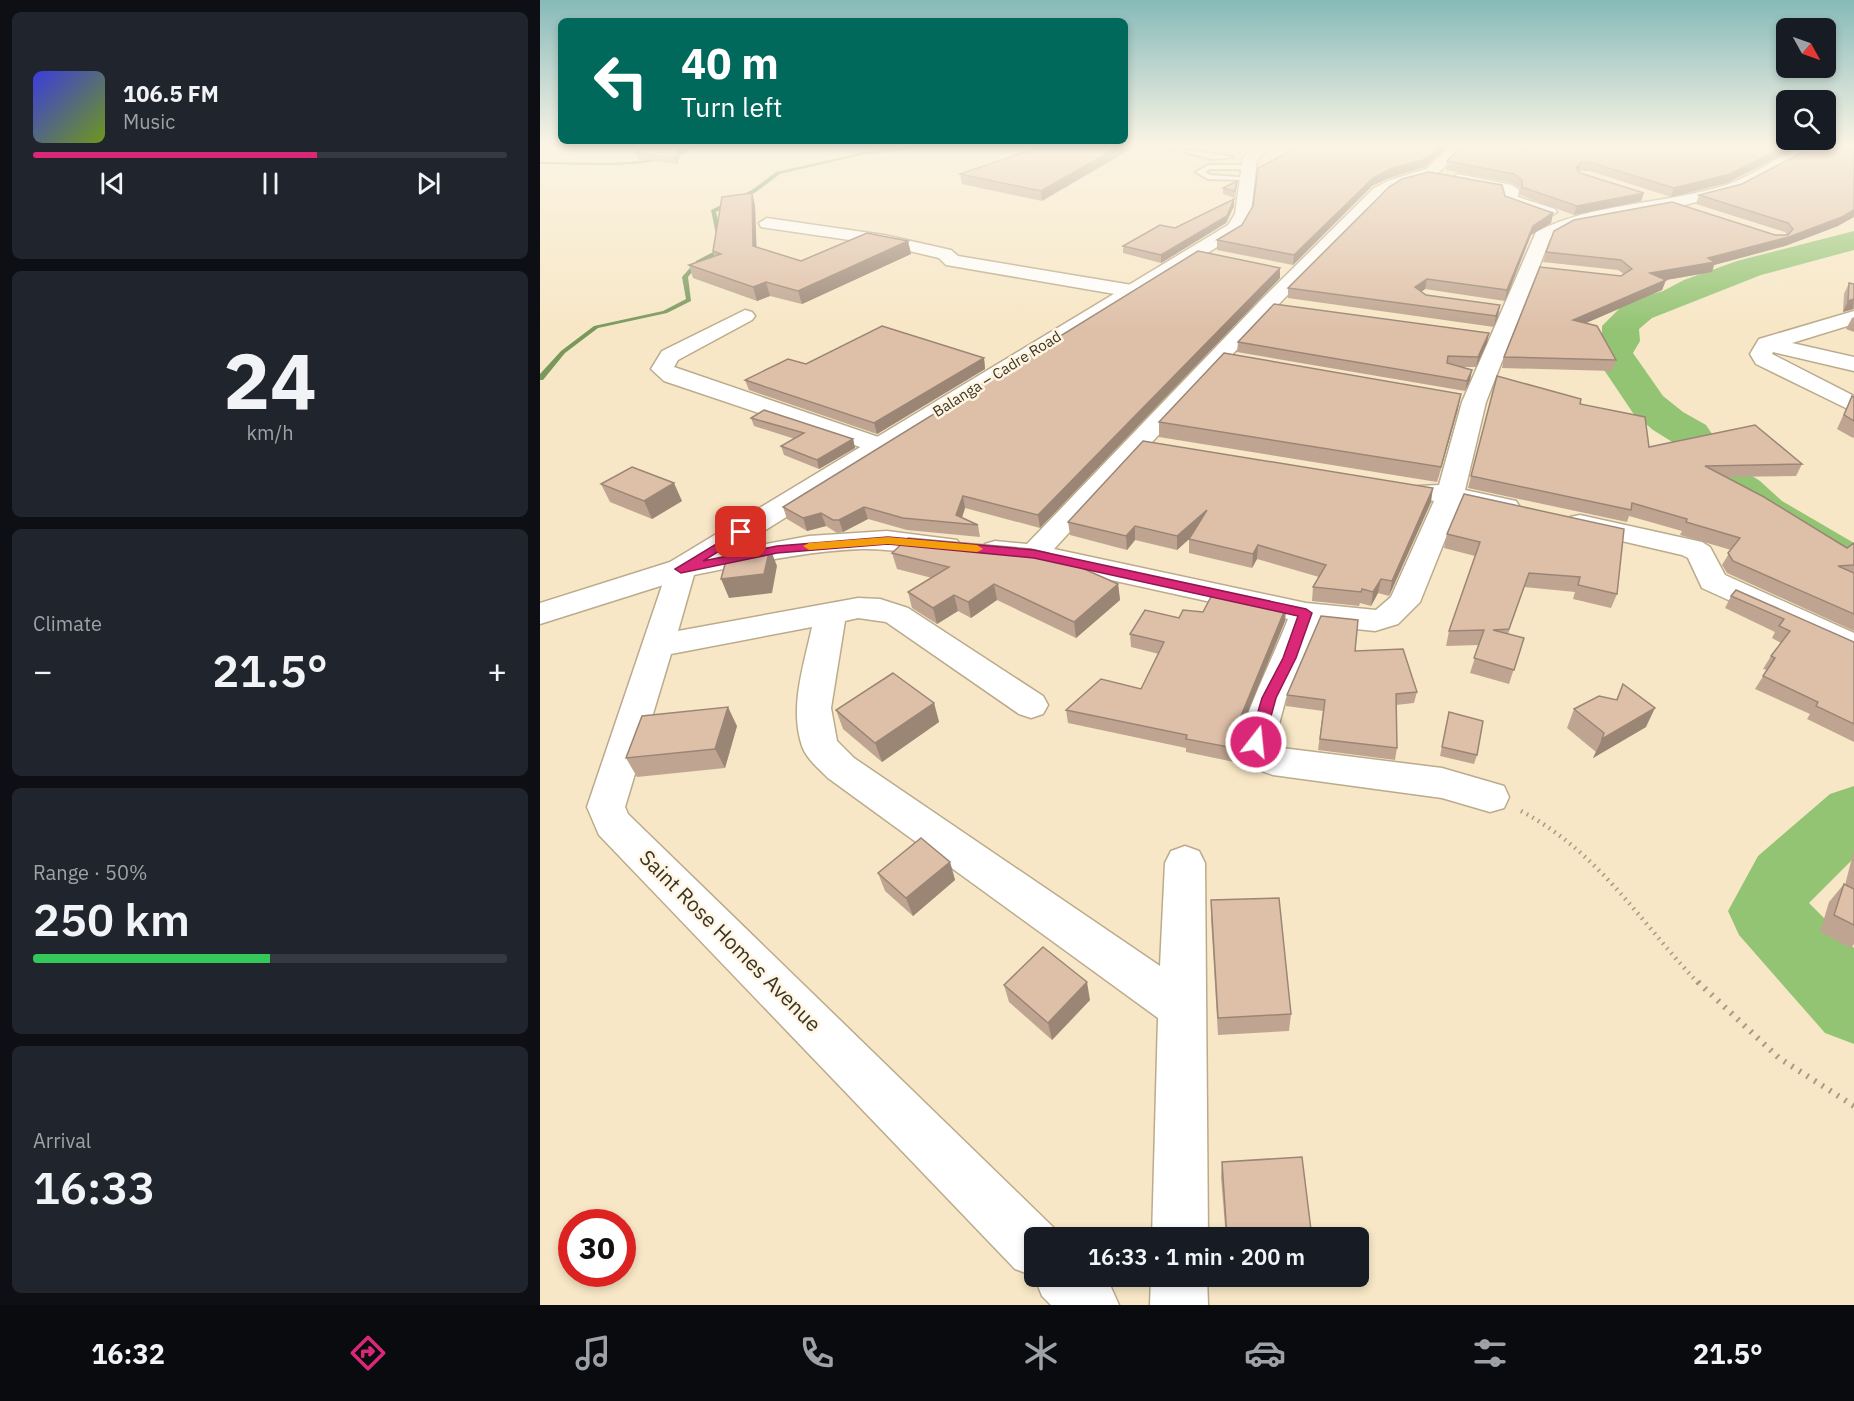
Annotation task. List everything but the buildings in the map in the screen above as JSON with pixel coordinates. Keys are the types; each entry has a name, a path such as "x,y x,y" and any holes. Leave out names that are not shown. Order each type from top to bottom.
{"street":[{"name":"Balanga – Cadre Road","path":"681,569 1195,253 1238,225 1245,207"},
{"path":"1034,554 1151,446 1280,305 1286,272 1362,207"},
{"path":"1530,207 1573,222"},
{"path":"540,614 681,569 777,549 888,540 1034,554 1306,613 1375,621 1387,617 1404,602 1450,495 1474,402 1503,336 1502,308 1540,269 1542,236 1557,227 1621,207"},
{"path":"1650,207 1668,213 1704,214"},
{"path":"1668,213 1684,207"},
{"path":"767,223 884,240 945,254 952,261 1132,291"},
{"path":"1195,253 1218,258"},
{"path":"745,316 670,356 662,369 672,375 881,446"},
{"path":"1854,317 1767,344 1761,354 1764,359 1854,405"},
{"path":"1480,333 1503,336"},
{"path":"1767,344 1854,363"},
{"path":"1450,398 1474,402"},
{"path":"1404,488 1450,495 1692,548 1701,554 1713,581 1854,646"},
{"name":"Saint Rose Homes Avenue","path":"681,569 606,807 614,824 1024,1238"},
{"path":"657,646 858,608 880,609 897,615 1030,705"},
{"path":"831,613 813,708 820,746 841,768 1181,1007"},
{"path":"1306,613 1289,658 1269,698 1256,749 1273,761 1442,783 1491,797"},
{"path":"1180,1227 1181,1007 1185,863"},
{"path":"1073,1287 1090,1305"},
{"path":"1179,1287 1179,1305"}],"path":[{"path":"1491,797 1547,823 1575,843 1617,888 1671,954 1733,1018 1780,1060 1854,1106"}],"waterway":[{"path":"540,378 563,352 596,327 665,312 689,300 685,277 698,262 722,250 713,211 721,207"},
{"path":"1854,240 1749,268 1639,310 1620,326 1621,341 1613,355 1626,369 1648,404 1668,421 1690,434 1716,473 1743,491 1765,511 1854,565"},
{"path":"1854,814 1784,878 1766,911 1854,1005"}],"slow traffic":[{"path":"809,546 888,540 977,549"}],"route":[{"path":"741,532 681,569 777,549 888,540 1034,554 1306,613 1289,658 1269,698 1256,742"}]}
